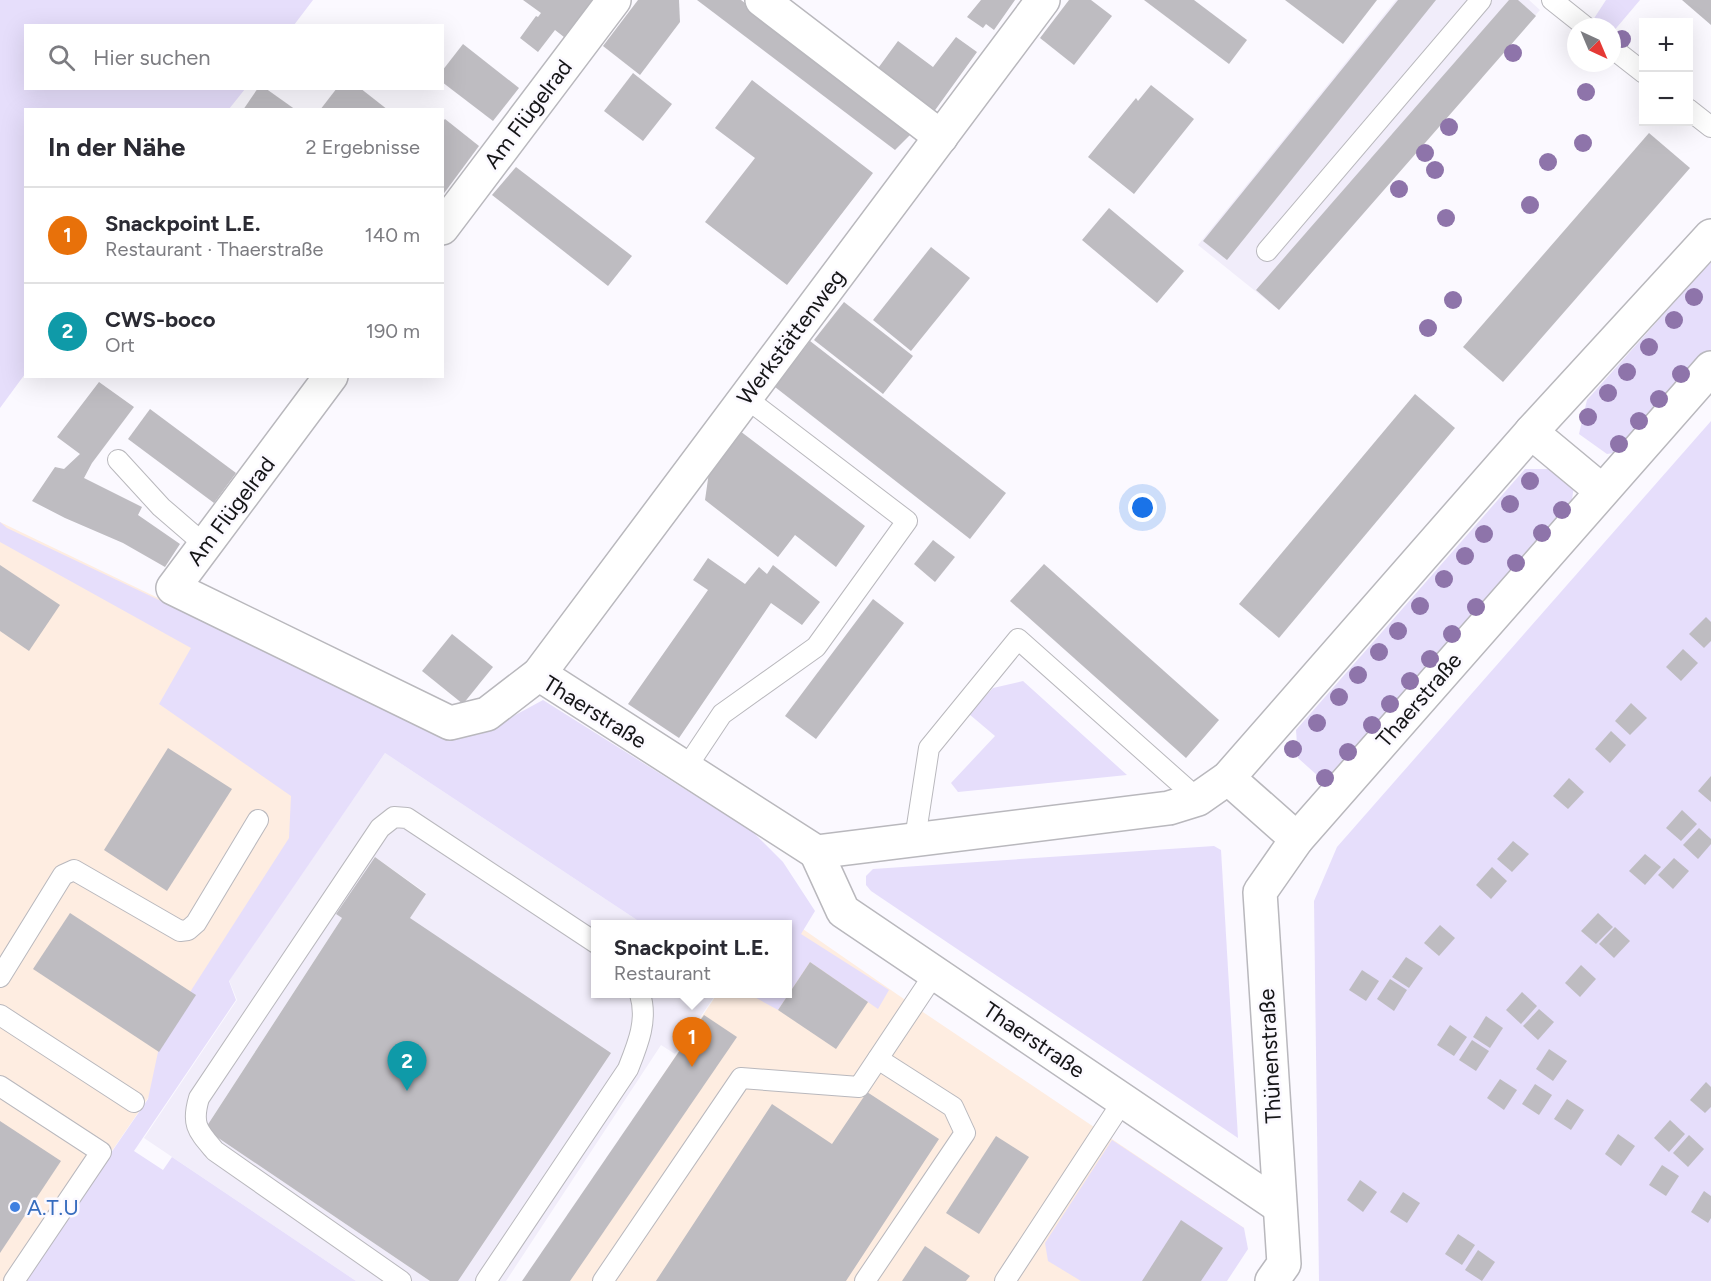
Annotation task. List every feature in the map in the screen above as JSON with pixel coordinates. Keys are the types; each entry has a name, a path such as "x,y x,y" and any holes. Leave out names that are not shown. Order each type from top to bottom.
{"street":[{"name":"Am Flügelrad","path":"444,225 614,0"},
{"path":"762,0 941,137"},
{"name":"Werkstättenweg","path":"539,675 1043,0"},
{"path":"816,852 1169,807 1198,799 1228,778 1531,432 1711,236"},
{"name":"Thaerstraße","path":"1297,839 1711,368"},
{"name":"Am Flügelrad","path":"173,588 330,378"},
{"path":"1531,432 1602,491"},
{"name":"Thaerstraße","path":"173,588 450,723 486,714 539,675 816,852 843,911 1279,1206"},
{"path":"1228,778 1297,839"},
{"name":"Thünenstraße","path":"1272,1281 1284,1264 1260,892 1297,839"}],"lane":[{"path":"1267,250 1481,0"},
{"path":"1552,0 1575,18"},
{"path":"1621,55 1643,72"},
{"path":"1693,112 1711,127"},
{"path":"686,768 722,714 816,647 907,521 746,398"},
{"path":"118,460 161,507 205,545"},
{"path":"915,839 929,748 1018,639 1198,799"},
{"path":"401,1281 215,1151 199,1132 194,1115 199,1098 380,828 394,817 407,818 591,940"},
{"path":"0,977 63,874 74,870 180,932 188,930 196,923 258,820"},
{"path":"603,1281 741,1078 859,1087 935,973"},
{"path":"486,1281 628,1069 641,1036 644,1007 641,998"},
{"path":"0,1015 134,1102"},
{"path":"865,1281 965,1133 953,1107 878,1059"},
{"path":"0,1086 101,1152 14,1281"},
{"path":"1005,1281 1124,1101"}],"shaded area":[{"path":"0,0 313,0 295,24 24,24 24,90 244,90 230,108 24,108 24,375 0,408"},
{"path":"1396,0 1529,0 1540,10 1279,310 1198,245"},
{"path":"1606,0 1640,0 1621,22 1621,18 1594,18"},
{"path":"1711,261 1711,355 1627,451 1607,454 1579,434 1587,400"},
{"path":"1711,421 1711,1281 1319,1281 1314,901 1337,847"},
{"path":"1525,469 1555,469 1574,486 1570,513 1341,772 1318,776 1298,758 1296,730"},
{"path":"0,522 408,718 23,1281 0,1281"},
{"path":"0,522 7,528 450,738 480,734 543,700 753,832 783,862 815,911 801,934 889,990 878,1009 810,962 792,989 792,920 637,920 385,753 229,981 236,1000 134,1151 163,1170 172,1157 356,1281 23,1281 148,1099 158,1052 192,989 289,838 291,796 159,704 191,648 0,542"},
{"path":"1023,681 1127,775 958,792 951,783 995,736 969,714 993,688"},
{"path":"385,753 637,920 591,920 591,998 713,998 675,1054 661,1045 506,1281 458,1281 410,918 426,893 375,857 336,914 342,918 205,1129 430,1281 356,1281 144,1138 237,1000 229,980"},
{"path":"1214,846 1221,850 1238,1138 871,891 866,885 866,876 873,869"},
{"path":"774,909 790,920 784,920"},
{"path":"792,921 1244,1228 1226,1281 526,1281 714,998 792,998"},
{"path":"756,998 786,998 778,1010"},
{"path":"1112,1140 1244,1228 1248,1249 1227,1281 1081,1281 1048,1261 1045,1243"}],"building":[{"path":"523,0 593,0 564,37 555,30 538,52 520,38 536,16 538,17 541,13"},
{"path":"638,0 679,0 680,22 640,75 603,46"},
{"path":"697,0 741,0 914,131 895,150"},
{"path":"981,0 1015,0 994,30 986,24 983,28 967,17"},
{"path":"1069,0 1091,0 1112,16 1074,65 1040,38"},
{"path":"1144,0 1194,0 1247,40 1229,64"},
{"path":"1285,0 1377,0 1343,44"},
{"path":"1398,0 1436,0 1227,260 1203,241"},
{"path":"1509,0 1518,0 1536,16 1279,310 1256,290"},
{"path":"1682,0 1711,0 1711,25"},
{"path":"956,37 977,52 933,113 876,71 898,41 933,67"},
{"path":"463,44 519,88 493,121 444,84 444,68"},
{"path":"633,73 672,104 643,141 604,111"},
{"path":"752,80 873,173 787,285 705,222 755,158 715,128"},
{"path":"1151,85 1194,119 1134,194 1088,157 1136,98 1138,101"},
{"path":"257,90 268,90 293,108 244,108"},
{"path":"335,90 363,90 385,108 322,108"},
{"path":"444,120 479,146 444,193"},
{"path":"1649,133 1690,168 1503,382 1463,347"},
{"path":"516,167 632,256 608,286 492,195"},
{"path":"1109,208 1184,271 1157,303 1082,240"},
{"path":"931,247 970,278 911,351 873,320"},
{"path":"844,302 913,356 883,394 814,340"},
{"path":"810,341 1006,493 970,539 775,387"},
{"path":"99,382 134,407 92,463 84,478 142,507 138,515 180,544 165,567 123,543 32,501 55,467 64,469 80,454 57,437"},
{"path":"1415,394 1455,428 1279,638 1239,604"},
{"path":"150,409 236,473 214,503 128,439"},
{"path":"740,431 865,526 836,567 795,535 778,557 705,500 709,472"},
{"path":"933,540 955,557 935,582 914,564"},
{"path":"708,558 745,584 759,567 767,574 773,565 820,602 802,625 771,603 679,738 628,704 708,590 693,580"},
{"path":"1044,564 1219,720 1186,758 1010,601"},
{"path":"0,565 60,605 29,651 0,631"},
{"path":"873,599 904,623 816,739 785,716"},
{"path":"1706,617 1711,622 1711,641 1704,648 1689,634"},
{"path":"452,634 493,667 463,704 422,671"},
{"path":"1683,649 1698,663 1681,681 1666,667"},
{"path":"1631,703 1647,718 1630,735 1615,721"},
{"path":"1611,731 1626,745 1610,763 1595,749"},
{"path":"168,748 232,789 167,891 104,850"},
{"path":"1711,776 1711,802 1698,791"},
{"path":"1569,778 1584,792 1568,809 1553,796"},
{"path":"1682,810 1697,824 1681,841 1666,828"},
{"path":"1699,828 1711,839 1711,844 1698,859 1683,845"},
{"path":"1513,841 1529,854 1512,872 1497,859"},
{"path":"1645,854 1661,867 1645,885 1629,871"},
{"path":"375,857 426,894 410,918 611,1053 458,1281 430,1281 205,1129 342,918 336,914"},
{"path":"1674,858 1689,871 1673,889 1658,875"},
{"path":"1492,867 1507,881 1491,899 1476,885"},
{"path":"70,913 196,995 159,1052 33,969"},
{"path":"1598,913 1613,927 1596,944 1581,931"},
{"path":"1440,925 1455,938 1439,956 1424,943"},
{"path":"1615,927 1630,941 1614,958 1599,944"},
{"path":"1406,957 1423,968 1409,988 1392,977"},
{"path":"810,962 868,1002 836,1049 778,1010 786,998 792,998 792,989"},
{"path":"1581,965 1596,979 1580,997 1565,983"},
{"path":"1362,970 1379,981 1366,1001 1349,990"},
{"path":"1390,979 1407,990 1394,1011 1377,999"},
{"path":"1522,992 1537,1006 1521,1024 1506,1010"},
{"path":"1539,1009 1554,1022 1538,1040 1523,1026"},
{"path":"704,1015 737,1037 570,1281 522,1281"},
{"path":"1486,1016 1503,1028 1490,1048 1473,1037"},
{"path":"1450,1025 1467,1037 1454,1056 1437,1045"},
{"path":"1472,1040 1489,1051 1476,1071 1459,1060"},
{"path":"1549,1049 1567,1061 1553,1081 1536,1069"},
{"path":"1500,1079 1517,1090 1504,1110 1487,1098"},
{"path":"1706,1082 1711,1087 1711,1107 1705,1113 1690,1100"},
{"path":"1535,1084 1552,1095 1539,1115 1522,1104"},
{"path":"867,1092 939,1139 846,1281 656,1281 772,1104 832,1144"},
{"path":"1567,1099 1584,1110 1571,1130 1554,1119"},
{"path":"1670,1120 1685,1134 1669,1152 1654,1138"},
{"name":"A.T.U","path":"0,1121 61,1161 0,1253"},
{"path":"1618,1134 1635,1146 1621,1166 1605,1154"},
{"path":"1689,1135 1704,1149 1688,1167 1673,1153"},
{"path":"996,1136 1029,1157 979,1234 946,1213"},
{"path":"1662,1165 1679,1176 1666,1196 1649,1185"},
{"path":"1360,1180 1377,1192 1363,1212 1347,1200"},
{"path":"1704,1191 1711,1196 1711,1218 1708,1223 1691,1212"},
{"path":"1403,1192 1420,1203 1407,1223 1390,1212"},
{"path":"1181,1220 1223,1248 1201,1281 1142,1281"},
{"path":"1458,1234 1475,1245 1462,1265 1445,1254"},
{"path":"925,1246 970,1276 966,1281 902,1281"},
{"path":"1478,1250 1495,1262 1482,1281 1465,1270"}],"place":[{"name":"Snackpoint L.E.","path":"692,1067"},
{"name":"CWS-boco","path":"407,1091"},
{"name":"A.T.U","path":"15,1207"}]}
